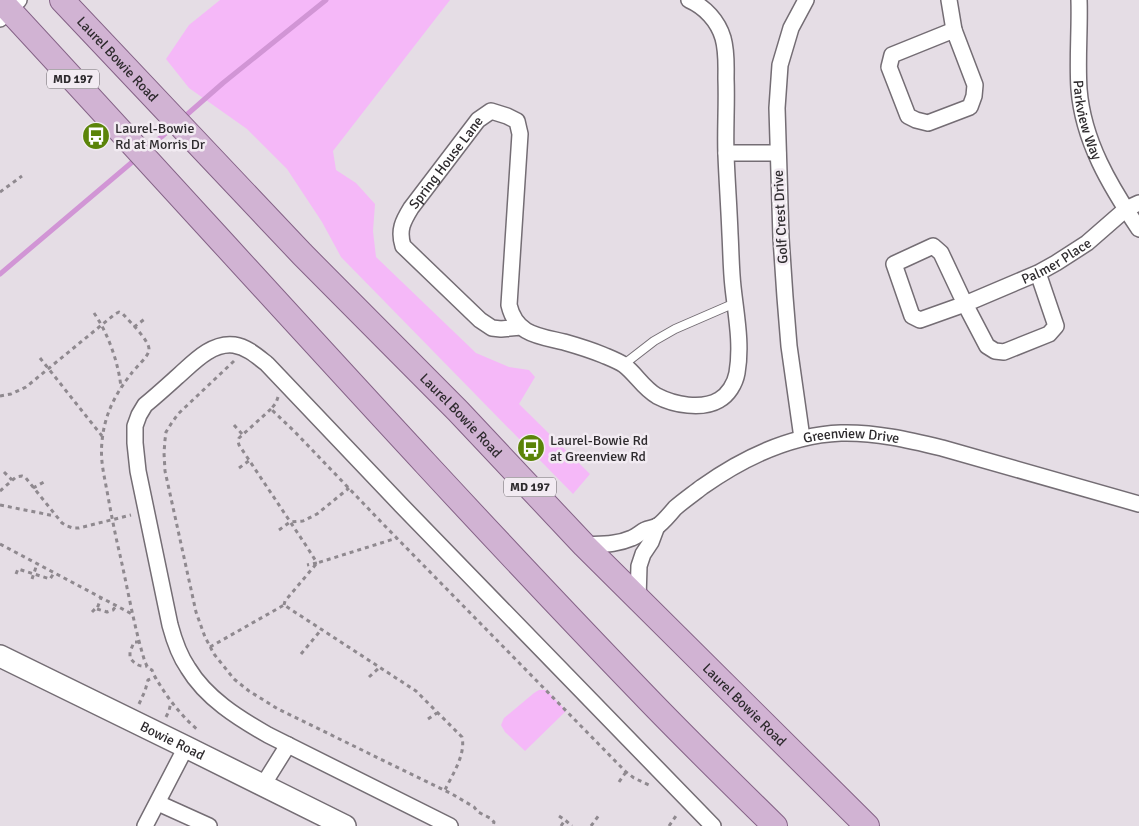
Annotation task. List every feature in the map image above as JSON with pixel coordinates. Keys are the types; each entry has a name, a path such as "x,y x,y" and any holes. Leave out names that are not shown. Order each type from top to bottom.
{"main road":[{"name":"Laurel Bowie Road","path":"62,0 302,254 458,411 584,545 867,826"},
{"name":"MD 197","path":"7,7 571,619 644,696 774,826"}],"street":[{"name":"Spring House Lane","path":"521,327 492,328 480,320 403,246 400,237 403,221 411,208 478,120 491,111 517,121 520,134 509,306 515,322 529,333 590,350 623,365 656,395 678,403 693,405 718,401 733,385 737,375 739,338 732,285 726,153 726,53 722,37 707,11 689,0"},
{"name":"Golf Crest Drive","path":"802,438 789,346 780,238 777,108 780,65 791,28 806,0"},
{"path":"948,0 954,30 976,85 974,96 970,107 928,123 916,120 908,116 889,67 892,55 954,30"},
{"name":"Parkview Way","path":"1079,0 1080,90 1086,126 1101,166 1132,206 1139,229"},
{"path":"726,153 778,153"},
{"name":"Palmer Place","path":"965,304 940,253 933,246 894,264 912,316 920,320 965,304 1056,263 1080,248 1132,206"},
{"path":"965,304 987,346 995,352 1004,352 1049,334 1056,326 1038,272"},
{"path":"450,826 245,722 208,693 188,669 176,644 170,625 138,471 135,426 138,415 145,405 200,356 214,348 233,345 250,351 267,364 712,826"},
{"name":"Greenview Drive","path":"584,545 614,544 658,526 676,508 701,488 749,458 802,438 820,435 849,433 914,441 1139,504"},
{"path":"638,599 640,566 643,554 658,526"},
{"name":"Bowie Road","path":"0,656 131,720 194,739 263,785 344,826"},
{"path":"146,826 194,739"},
{"path":"263,785 288,745"},
{"path":"158,803 209,826"}],"lane":[{"path":"623,365 654,341 675,329 735,303"}],"path":[{"path":"0,192 22,176"},
{"path":"0,396 11,394 26,387 119,312 123,314 148,344 148,356 131,374 110,408 102,443 103,470 112,520 146,666"},
{"path":"94,313 102,324 116,362 121,388"},
{"path":"134,327 146,318"},
{"path":"40,358 103,436"},
{"path":"236,360 178,414 166,432 165,440 166,471 194,603 210,647 234,679 249,691 278,709 445,790 490,818 494,822 493,826"},
{"path":"278,393 278,398 271,409 239,438 238,442 317,563"},
{"path":"271,409 626,772 634,778 651,785"},
{"path":"234,425 243,435"},
{"path":"239,468 250,460"},
{"path":"4,472 12,480"},
{"path":"0,491 16,477 22,476 62,523 73,528 146,511"},
{"path":"34,488 44,482"},
{"path":"279,530 290,522 311,518 349,488"},
{"path":"0,505 56,516"},
{"path":"307,565 397,538"},
{"path":"0,544 133,614"},
{"path":"210,647 284,605 285,601 317,563"},
{"path":"32,580 37,564"},
{"path":"16,574 18,570 50,579 54,573"},
{"path":"97,610 100,598"},
{"path":"284,605 416,692 462,737 463,744 456,766 445,790"},
{"path":"92,612 95,609 110,612 116,606"},
{"path":"301,654 321,630"},
{"path":"140,642 131,643 130,658 137,665 146,666 152,670 171,701 191,724 194,739"},
{"path":"369,677 379,668"},
{"path":"131,720 145,691 148,680 156,677"},
{"path":"428,719 438,712"},
{"path":"619,782 626,772"},
{"path":"669,826 678,812 685,819"},
{"path":"591,826 599,815"},
{"path":"559,816 572,826"},
{"path":"561,826 565,820"}],"shaded area":[{"path":"220,0 450,0 333,151 336,170 356,183 375,204 373,231 376,257 476,353 509,367 529,370 535,377 519,404 590,474 573,494 341,257 322,222 287,169 247,129 189,88 166,59 189,25"},
{"path":"539,690 546,690 566,711 525,751 505,732 501,725 504,718"}],"waterway":[{"path":"183,118 223,83 326,0"},
{"path":"147,149 173,127"},
{"path":"0,274 137,158"}],"place":[{"name":"Laurel-Bowie Rd at Morris Dr","path":"96,136"},
{"name":"Laurel-Bowie Rd at Greenview Rd","path":"531,448"}]}
